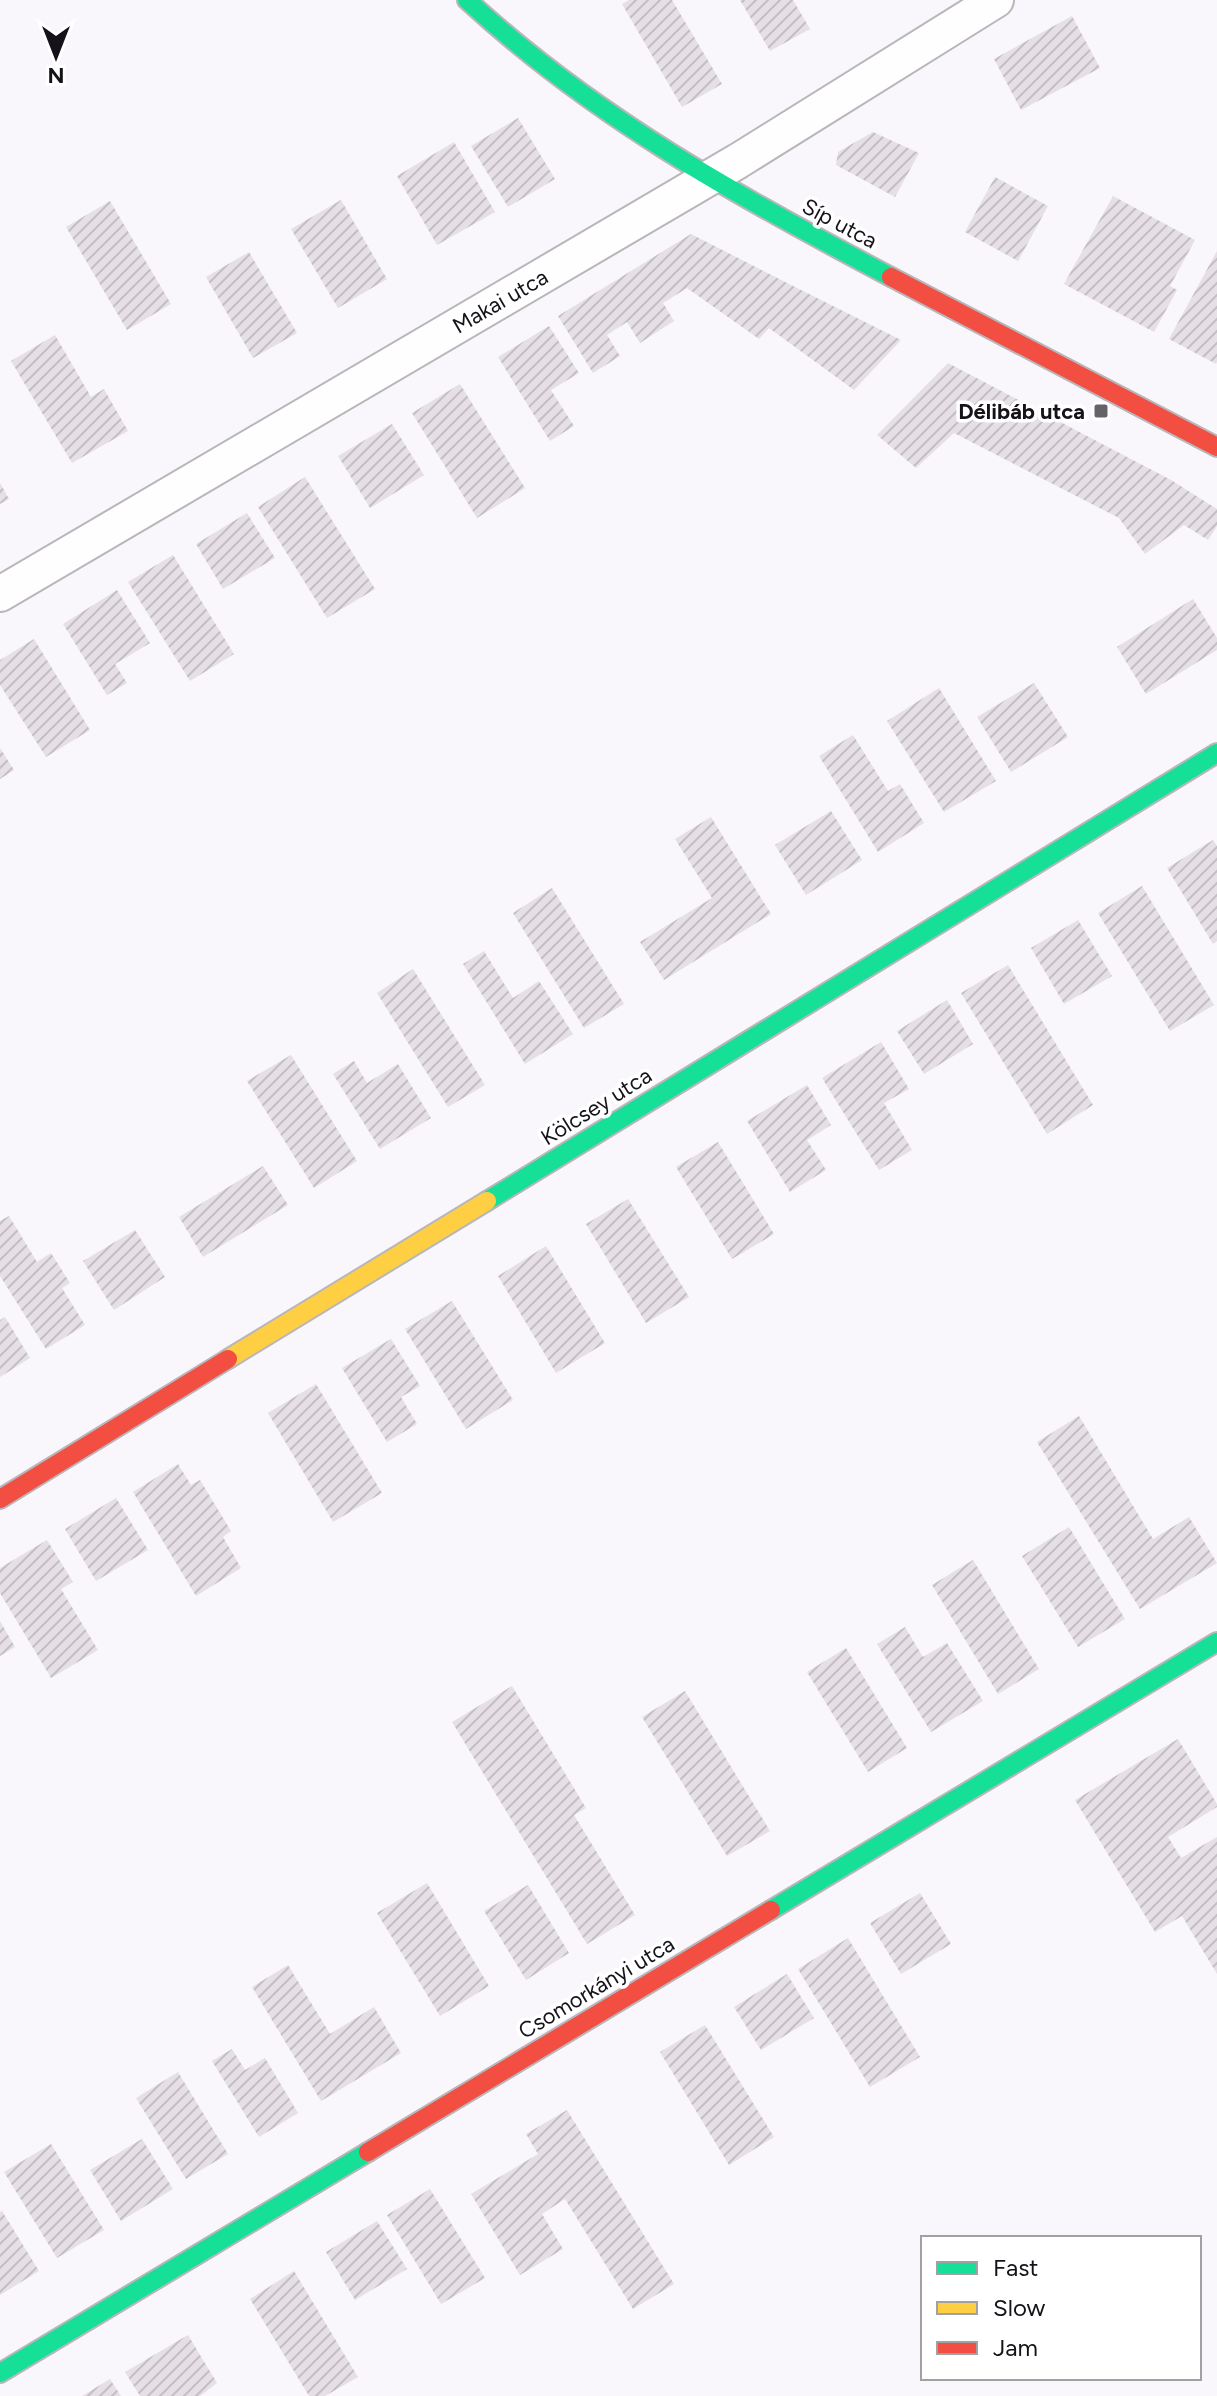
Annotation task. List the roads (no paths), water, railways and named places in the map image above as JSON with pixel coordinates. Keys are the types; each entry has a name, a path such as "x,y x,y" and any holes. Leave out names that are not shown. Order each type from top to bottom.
{"street":[{"name":"Síp utca","path":"467,0 500,32 583,101 706,180 1217,447"},
{"name":"Makai utca","path":"0,594 706,180 996,0"},
{"name":"Kölcsey utca","path":"0,1499 1217,753"},
{"name":"Csomorkányi utca","path":"0,2373 1217,1642"}],"place":[{"name":"Délibáb utca","path":"1101,411"}]}
